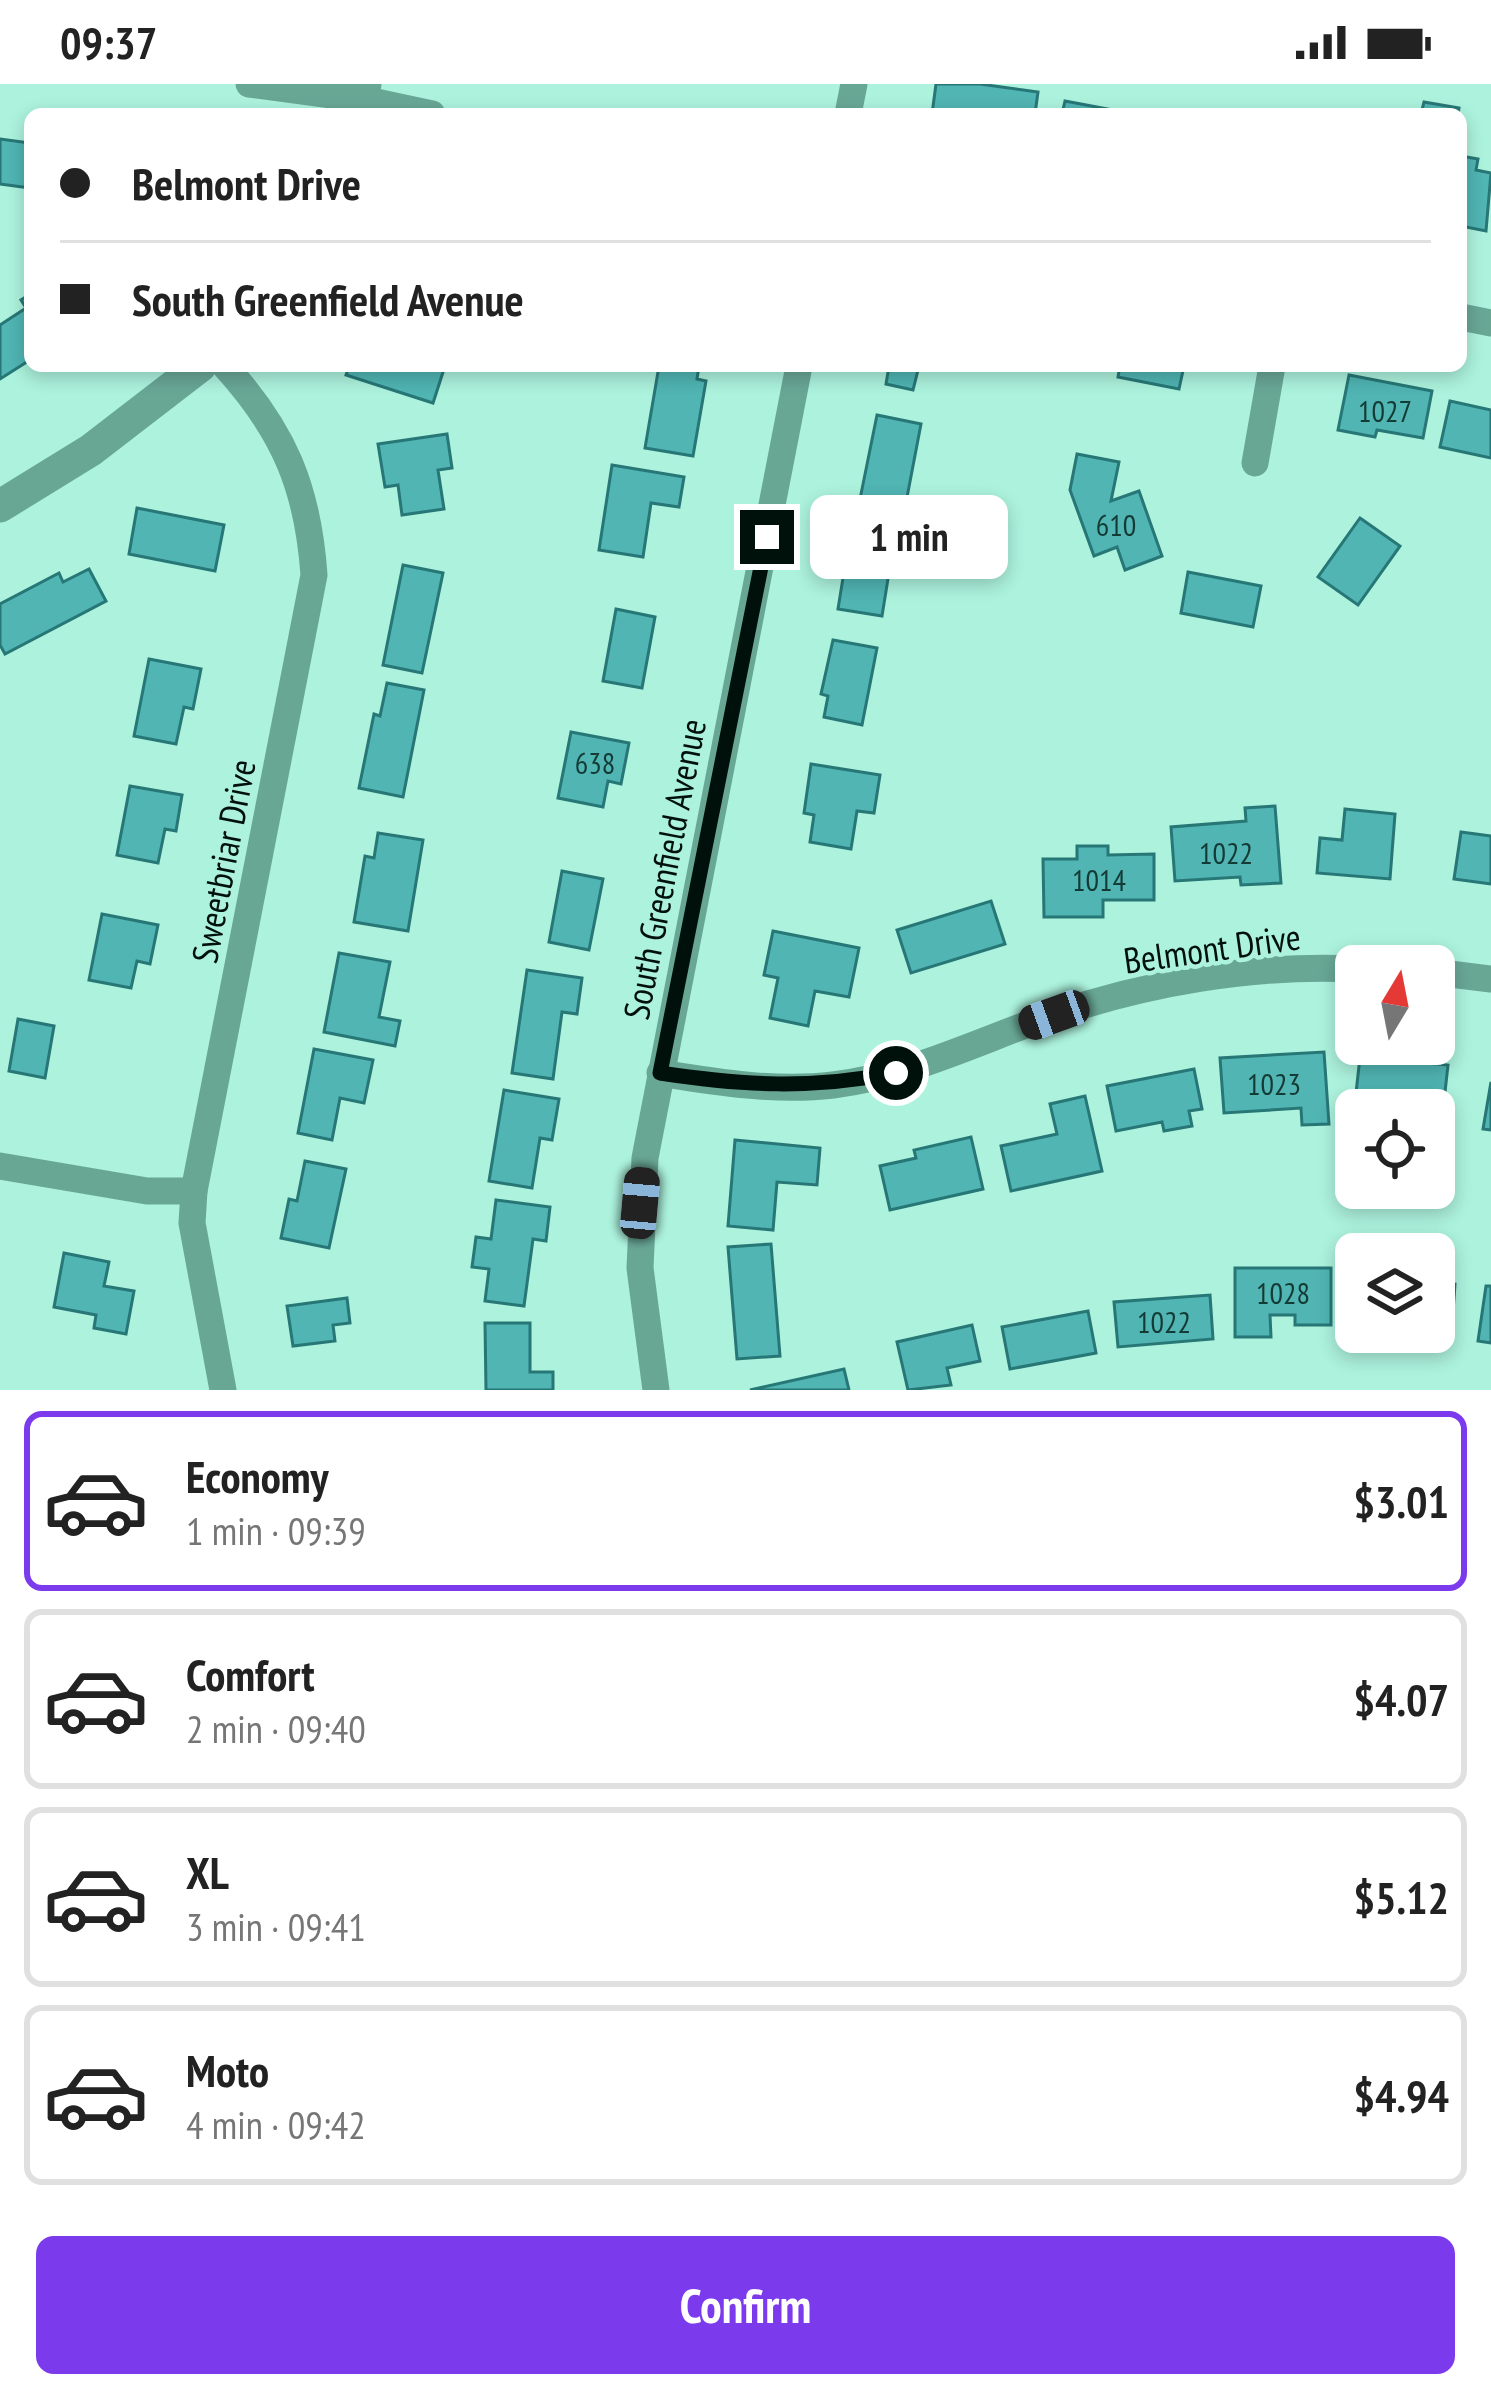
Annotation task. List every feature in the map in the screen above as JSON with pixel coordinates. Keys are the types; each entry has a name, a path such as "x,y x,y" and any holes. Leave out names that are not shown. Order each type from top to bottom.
{"street":[{"path":"249,84 404,108"},
{"path":"0,506 91,450 192,372"},
{"name":"Sweetbriar Drive","path":"223,1390 192,1222 194,1191 314,575 304,496 289,455 252,395 231,372"},
{"name":"South Greenfield Avenue","path":"656,1390 640,1268 640,1203 660,1073 799,372"},
{"path":"1255,463 1271,372"},
{"name":"Belmont Drive","path":"660,1073 781,1087 832,1085 896,1073 1054,1015 1121,996 1270,970 1335,968"},
{"path":"1455,975 1491,979"},
{"path":"0,1166 147,1191 194,1191"}],"building":[{"path":"936,84 1038,92 1036,108 933,108"},
{"path":"1065,101 1102,108 1063,108"},
{"path":"1424,102 1459,108 1422,108"},
{"path":"0,139 24,142 24,187 0,184"},
{"path":"1467,157 1478,159 1476,170 1491,173 1486,231 1467,227"},
{"path":"24,309 24,364 0,379 0,325"},
{"path":"347,372 443,372 433,403"},
{"path":"658,372 698,372 697,379 706,381 693,456 645,448"},
{"path":"888,372 918,372 913,390 886,384"},
{"path":"1119,372 1183,372 1179,389 1118,377"},
{"path":"1349,375 1432,391 1423,438 1377,430 1375,437 1338,430"},
{"path":"1450,401 1491,410 1491,458 1440,447"},
{"path":"877,415 921,424 904,513 859,504"},
{"path":"447,434 452,468 438,470 444,509 402,515 398,485 385,487 378,444"},
{"path":"1077,454 1119,462 1111,501 1139,491 1162,556 1125,570 1117,547 1094,556 1070,490"},
{"path":"612,465 684,477 679,507 651,503 643,557 599,550"},
{"path":"137,508 224,525 215,571 129,554"},
{"path":"1360,518 1400,546 1358,605 1318,577"},
{"path":"852,522 896,529 882,616 838,609"},
{"path":"403,565 443,573 422,673 383,665"},
{"path":"89,569 106,601 5,654 0,645 0,604 59,573 63,582"},
{"path":"1188,572 1261,586 1253,627 1181,613"},
{"path":"616,609 655,617 642,688 603,681"},
{"path":"833,640 877,648 862,725 824,717 828,696 821,694"},
{"path":"149,659 201,669 193,709 184,707 176,744 134,736"},
{"path":"387,683 424,690 403,797 359,788 374,714 380,716"},
{"path":"571,732 629,743 621,784 608,781 603,807 558,798"},
{"path":"811,764 880,775 874,813 857,811 851,849 810,842 814,815 804,813"},
{"path":"130,786 182,795 176,831 165,829 158,863 117,855"},
{"path":"1275,806 1281,883 1241,885 1240,877 1175,881 1171,827 1246,821 1245,808"},
{"path":"1345,809 1395,814 1390,879 1317,873 1320,838 1342,840"},
{"path":"1461,832 1491,836 1491,884 1454,879"},
{"path":"378,833 423,840 408,931 354,922 365,856 374,858"},
{"path":"1077,846 1108,846 1108,855 1154,854 1154,900 1103,900 1103,917 1044,917 1043,859 1077,859"},
{"path":"562,871 603,879 589,950 549,942"},
{"path":"991,901 1005,944 911,973 897,930"},
{"path":"102,914 158,925 150,964 137,961 131,988 89,980"},
{"path":"773,931 859,948 849,997 815,991 808,1026 770,1018 778,978 764,975"},
{"path":"339,953 390,962 379,1017 400,1021 395,1046 324,1032"},
{"path":"527,970 582,978 577,1014 562,1012 553,1079 512,1073"},
{"path":"18,1019 54,1026 45,1078 9,1071"},
{"path":"314,1049 373,1060 364,1103 340,1098 332,1140 298,1133"},
{"path":"1324,1052 1329,1124 1302,1125 1301,1108 1224,1113 1220,1058"},
{"path":"1359,1065 1448,1065 1445,1089 1356,1089"},
{"path":"1194,1069 1202,1109 1189,1111 1192,1126 1164,1131 1162,1122 1116,1131 1107,1086"},
{"path":"1491,1082 1491,1130 1483,1129"},
{"path":"504,1090 559,1099 552,1140 540,1138 532,1188 489,1181"},
{"path":"1085,1096 1102,1171 1011,1191 1001,1146 1057,1134 1050,1104"},
{"path":"971,1137 983,1189 890,1210 880,1166 916,1158 914,1150"},
{"path":"735,1140 820,1148 817,1185 777,1182 773,1230 728,1226"},
{"path":"305,1161 346,1169 329,1248 281,1238 289,1199 297,1201"},
{"path":"496,1200 550,1207 546,1241 533,1239 524,1306 485,1301 489,1269 472,1267 476,1237 491,1239"},
{"path":"771,1244 780,1356 737,1359 728,1247"},
{"path":"64,1253 109,1262 104,1286 134,1291 126,1334 94,1328 96,1315 54,1307"},
{"path":"1235,1268 1331,1268 1331,1325 1295,1325 1295,1315 1270,1315 1271,1337 1235,1337"},
{"path":"1486,1286 1491,1286 1491,1343 1478,1341"},
{"path":"1210,1295 1213,1339 1118,1347 1114,1302"},
{"path":"347,1298 350,1323 333,1325 335,1341 293,1346 287,1306"},
{"path":"1088,1311 1096,1353 1010,1369 1002,1327"},
{"path":"485,1323 530,1323 530,1372 553,1372 553,1390 486,1390"},
{"path":"972,1325 980,1361 947,1368 951,1385 908,1390 897,1342"},
{"path":"844,1369 849,1390 750,1390"}],"route":[{"path":"767,537 660,1073 781,1087 832,1085 896,1073"}]}
